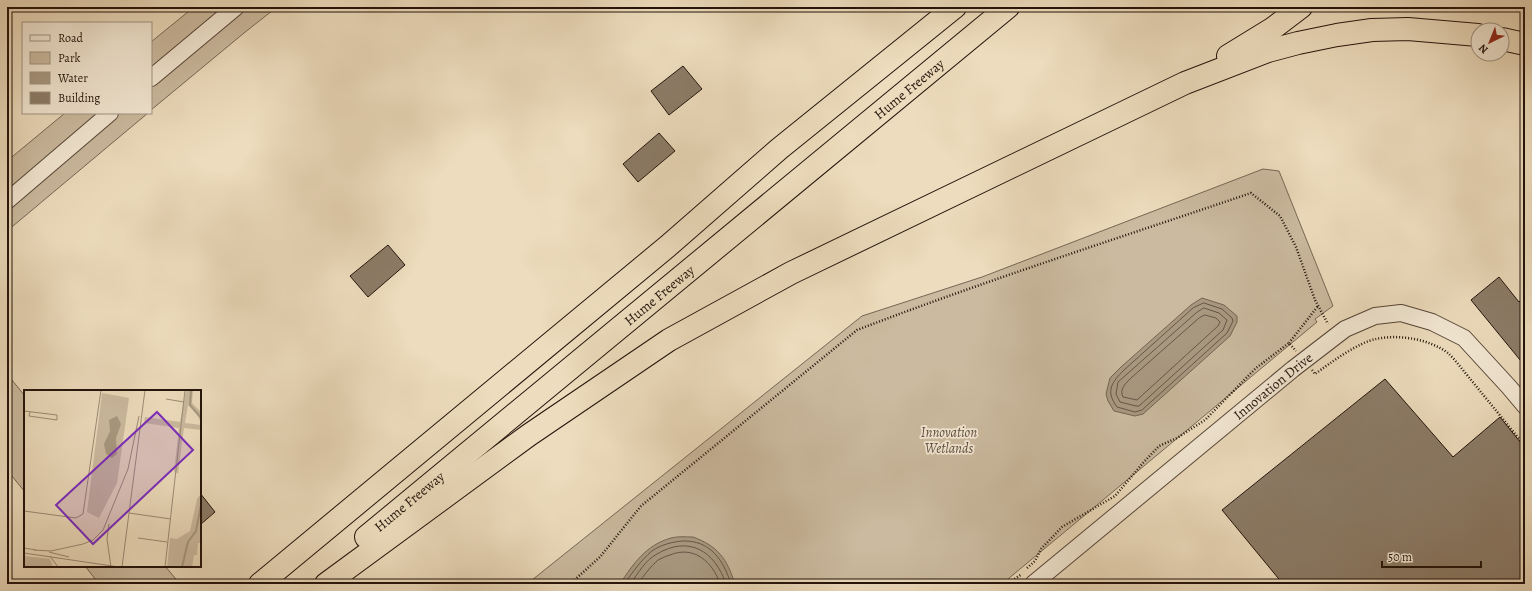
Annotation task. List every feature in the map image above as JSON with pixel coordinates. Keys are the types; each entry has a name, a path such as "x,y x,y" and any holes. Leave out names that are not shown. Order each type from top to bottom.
{"highway":[{"path":"260,584 668,246 779,149 955,7"},
{"name":"Hume Freeway","path":"310,584 1008,7"},
{"path":"1185,83 1272,29 1301,7"},
{"path":"326,584 529,435 669,340 790,273 1185,83 1268,51 1337,35 1372,30 1408,29 1470,34"},
{"path":"1510,41 1525,44"}],"street":[{"path":"152,77 236,7"},
{"path":"7,201 109,114"},
{"name":"Innovation Drive","path":"1033,584 1293,369 1345,329 1375,316 1401,313 1432,322 1464,338 1525,406"}],"path":[{"path":"570,584 600,557 641,506 857,330 1251,193 1280,216 1296,247 1318,306 1336,336"},
{"path":"1007,584 1022,575 1035,561 1041,549 1062,527 1115,496 1159,446 1177,438 1205,420 1256,368 1289,342 1318,306"},
{"path":"1310,369 1315,374 1351,350 1376,339 1397,337 1415,339 1432,344 1447,352 1458,364 1525,446"},
{"path":"1289,342 1298,353"}],"green space":[{"path":"194,7 277,7 152,109 152,41"},
{"path":"64,114 147,114 7,231 7,161"},
{"name":"Innovation Wetlands","path":"1263,169 1279,171 1333,306 1315,319 1317,322 1002,584 527,584 862,316 982,277"},
{"path":"7,374 24,395 24,491 7,470"},
{"path":"86,567 166,567 180,584 99,584"}],"water":[{"path":"1202,298 1224,305 1237,316 1237,322 1230,336 1143,414 1135,416 1114,411 1106,394 1110,378 1191,305"},
{"path":"674,537 693,537 709,545 720,554 729,567 735,584 620,584 641,556 654,545"}],"building":[{"path":"683,66 702,89 669,115 651,91"},
{"path":"659,133 675,151 638,182 623,164"},
{"path":"388,245 405,265 368,297 350,276"},
{"path":"1499,277 1519,302 1525,296 1525,366 1471,300"},
{"path":"1385,379 1453,457 1500,417 1525,448 1525,546 1520,551 1525,559 1525,584 1283,584 1222,510"},
{"path":"201,494 215,512 201,524"}]}
